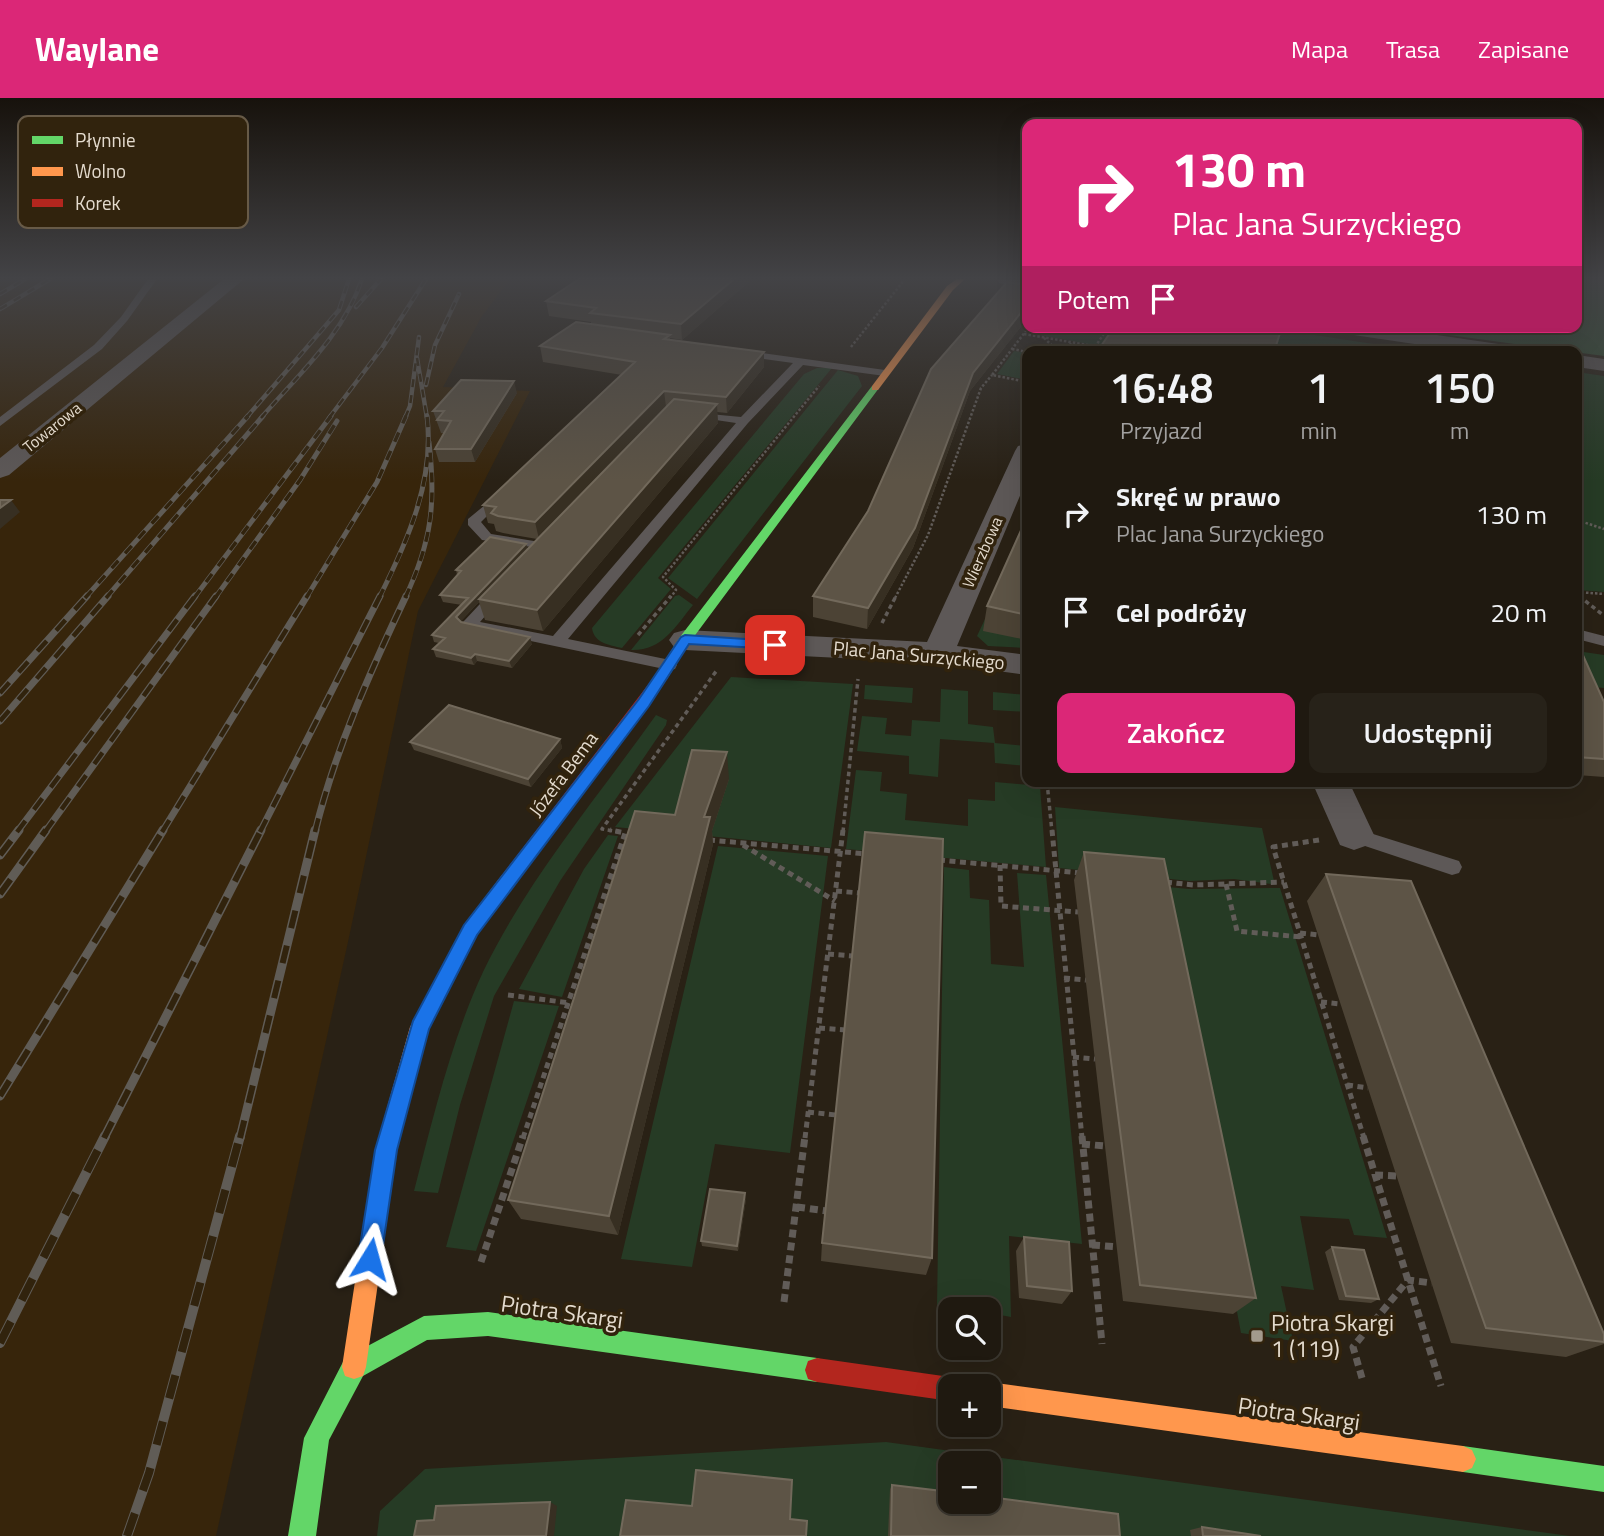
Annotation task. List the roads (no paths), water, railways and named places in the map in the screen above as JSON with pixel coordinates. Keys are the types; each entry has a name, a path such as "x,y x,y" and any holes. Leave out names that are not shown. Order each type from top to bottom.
{"street":[{"name":"Towarowa","path":"0,470 152,346"},
{"name":"Józefa Bema","path":"354,1367 386,1150 420,1027 470,930 644,703 677,652 906,346"},
{"path":"1582,362 1604,365"},
{"name":"Wierzbowa","path":"938,653 1022,462"},
{"name":"Plac Jana Surzyckiego","path":"677,652 869,649 938,653 1022,664"},
{"path":"1332,787 1354,835"},
{"name":"Piotra Skargi","path":"354,1367 424,1328 488,1324 938,1386"},
{"path":"302,1536 317,1438 354,1367"},
{"name":"Piotra Skargi","path":"1001,1396 1604,1479"}],"lane":[{"path":"0,423 99,346"},
{"path":"722,351 885,373"},
{"path":"557,642 744,421 801,361"},
{"path":"684,412 744,421"},
{"path":"512,486 474,522 487,537 541,546"},
{"path":"505,585 469,624 622,655 677,652"},
{"path":"1582,635 1604,641"},
{"path":"1354,835 1452,867"}],"railway":[{"path":"246,418 308,346"},
{"path":"261,418 324,346"},
{"path":"329,418 383,346"},
{"path":"405,418 410,406 418,346"},
{"path":"426,385 435,346"},
{"path":"417,358 427,418"},
{"path":"85,598 248,416"},
{"path":"106,598 263,416"},
{"path":"194,598 331,416"},
{"path":"306,598 377,482 406,416"},
{"path":"379,598 409,533 423,487 427,464 427,416"},
{"path":"215,598 300,480 337,421"},
{"path":"405,598 421,558 430,522 432,484 429,442"},
{"path":"0,693 87,596"},
{"path":"0,721 108,596"},
{"path":"17,832 195,596"},
{"path":"45,832 216,596"},
{"path":"162,832 307,596"},
{"path":"315,832 343,741 406,596"},
{"path":"260,832 379,598"},
{"path":"0,855 19,830"},
{"path":"0,894 46,830"},
{"path":"0,1096 163,830"},
{"path":"104,1138 261,830"},
{"path":"240,1138 315,830"},
{"path":"0,1343 105,1136"},
{"path":"127,1536 149,1473 240,1136"}],"place":[{"name":"Piotra Skargi 1 (119)","path":"1257,1336"}]}
